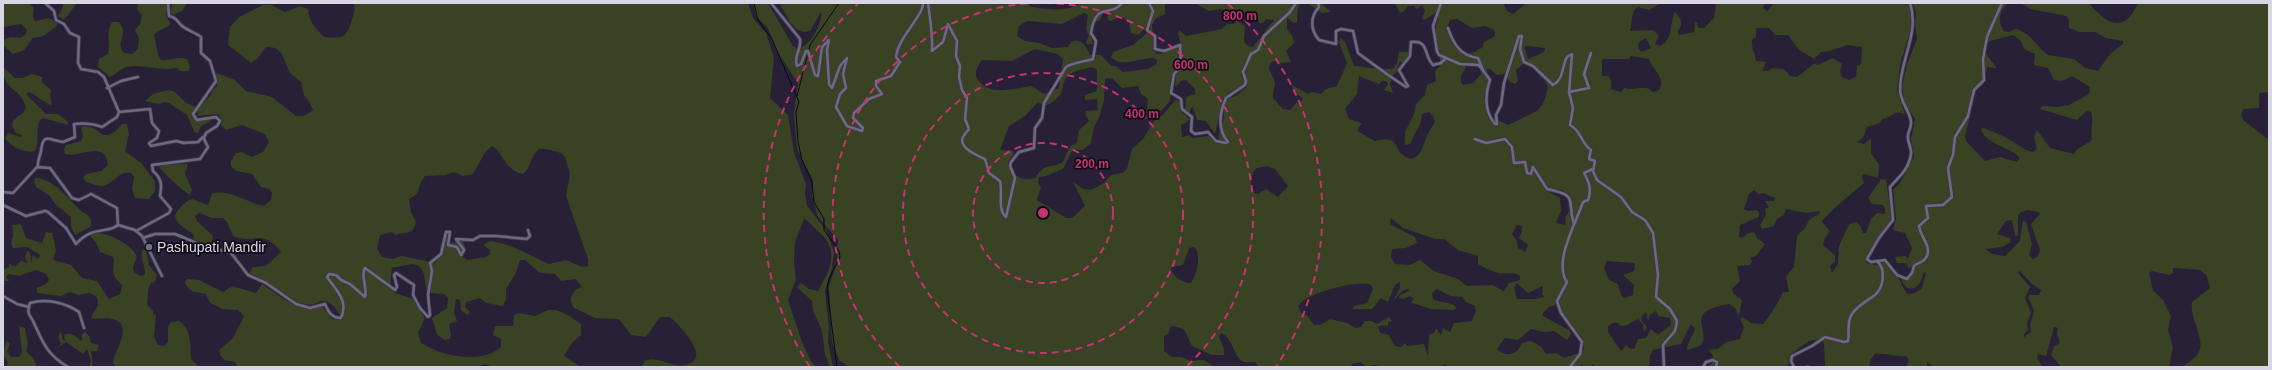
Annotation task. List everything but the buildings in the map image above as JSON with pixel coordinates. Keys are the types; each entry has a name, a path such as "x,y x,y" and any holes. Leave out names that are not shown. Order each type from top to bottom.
{"street":[{"path":"3,192 14,193 38,167 40,144 44,140 51,139 63,142 75,137 74,124 94,124 102,127 117,117 119,112 104,77 98,72 81,68 78,63 80,37 70,33 64,24 56,20 54,11 45,3"},
{"path":"119,112 150,109 152,124 160,131 157,138 150,143 151,146 170,141 183,143 198,142 204,138 206,133 217,126 220,121 216,116 197,120 193,114 215,84 214,70 207,56 201,53 201,37 193,31 183,27 176,18 169,16 168,3"},
{"path":"770,3 800,39 800,46 796,59 797,66 800,64 806,51 808,51 815,75 818,76 822,47 829,40 827,50 829,84 832,88 840,66 847,58 843,74 846,88 840,94 836,107 847,126 862,131 863,128 854,118 854,113 869,99 882,94 876,86 876,82 889,78 898,66 900,62 896,57 897,50 907,30 921,12 923,3"},
{"path":"928,3 929,20 933,31 932,51 943,42 948,24 957,41 956,56 960,66 959,77 962,90 967,98 965,119 969,129 963,137 963,141 970,153 985,159 989,173 1000,181 1000,201 1005,217 1008,215 1008,205 1015,178 1010,162 1019,152 1034,148 1035,128 1042,118 1044,103 1066,67 1071,64 1079,64 1085,59 1093,59 1096,41 1091,33 1096,16 1101,11 1117,7 1122,3"},
{"path":"1149,3 1153,11 1147,30 1155,36 1155,49 1164,51 1180,45 1181,66 1174,74 1171,93 1180,99 1182,109 1192,117 1191,131 1195,134 1208,132 1216,140 1226,143 1228,142 1222,134 1220,126 1226,98 1245,85 1246,81 1243,72 1251,54 1258,50 1264,36 1290,12 1296,3"},
{"path":"1318,3 1319,7 1313,12 1312,20 1319,40 1336,44 1336,31 1341,29 1353,30 1358,53 1369,59 1376,68 1406,87 1408,86 1399,70 1410,56 1411,42 1418,41 1424,44 1433,65 1441,63 1446,58"},
{"path":"1441,3 1433,26 1437,51 1446,58 1466,65 1479,65 1484,75 1490,80 1485,97 1488,115 1496,124 1496,115 1502,105 1504,83 1519,36 1522,36 1520,49 1524,62 1533,66 1552,85 1557,82 1564,72 1567,57 1572,54 1569,92 1573,108 1570,125 1578,130 1587,148 1591,150 1589,160 1595,162 1593,169 1597,180 1621,198 1632,212 1645,220 1653,233 1658,276 1656,297 1670,309 1677,321 1675,331 1663,345 1664,367"},
{"path":"1910,3 1913,12 1913,30 1902,67 1900,90 1903,104 1911,121 1908,137 1911,155 1903,174 1890,187 1893,220 1879,238 1874,250 1867,258 1871,262 1883,260 1888,262 1897,275 1907,279 1912,273 1914,266 1926,257 1928,247 1920,233 1919,225 1928,218 1927,206 1943,205 1952,197 1948,168 1955,137 1968,116 1974,90 1984,80 1983,59 1987,37 2002,3"},
{"path":"1448,28 1453,44 1466,57 1478,58 1484,75"},
{"path":"1569,92 1589,88 1584,74 1591,53"},
{"path":"108,88 121,81 138,77"},
{"path":"136,230 169,213 171,209 160,196 161,181 159,176 153,171 152,165 200,159 205,154 208,147 204,138"},
{"path":"1475,139 1486,143 1505,139 1512,147 1514,163 1526,162 1528,172 1530,174 1533,167 1547,189 1565,193 1569,197 1575,225"},
{"path":"38,167 50,168 72,198 79,200 91,194 116,208 118,225"},
{"path":"1570,367 1580,354 1582,342 1561,313 1557,301 1567,282 1564,277 1562,256 1583,202 1588,200 1590,196 1590,184 1584,173 1593,169"},
{"path":"3,205 26,216 45,211 48,212 66,228 76,244 84,235 97,230 113,228 118,225 136,230 143,238 162,276"},
{"path":"143,238 156,234 175,234 199,244 231,253 248,275 266,283 296,304 310,308 325,304 329,312 338,318 341,318 343,313 343,299 327,277 330,274 336,275 341,280 350,284 365,297 363,272 365,268 395,290 397,287 394,275 396,273 412,283 414,287 413,295 420,308 428,317 430,315 428,295 432,271 430,264 440,254 446,232 450,232 448,245 457,247 461,254 464,250 456,239 473,240 480,236 527,239 530,236 528,230"},
{"path":"1794,367 1791,361 1792,356 1812,346 1825,337 1844,342 1848,341 1848,327 1851,315 1866,300 1877,293 1882,281 1882,267 1877,261"},
{"path":"3,296 17,304 29,307"},
{"path":"68,367 55,360 41,342 28,314 30,303 40,301 66,304 79,312 84,328"},
{"path":"1703,367 1706,362 1713,360 1716,361 1716,367"}],"green space":[{"path":"4,3 29,3 34,8 33,17 35,21 49,18 57,23 57,26 43,36 33,38 24,50 13,54 3,45 3,40 10,37 20,38 26,34 27,30 21,24 3,27"},
{"path":"63,3 77,3 64,20 58,16 63,7"},
{"path":"138,3 167,3 168,6 166,16 170,23 169,26 158,31 154,35 158,54 161,60 180,58 187,59 190,66 189,71 181,71 176,68 164,69 132,66 124,68 110,77 98,67 99,59 108,54 108,34 112,22 119,22 122,27 123,35 121,49 124,53 132,54 138,49 139,38 135,30 140,24 142,15 137,9"},
{"path":"172,3 187,3 182,11 173,15 171,14"},
{"path":"354,3 748,3 753,18 766,33 774,58 770,98 788,115 794,152 806,184 805,193 807,206 826,230 834,252 832,268 825,291 829,328 828,342 833,367 830,367 825,355 822,330 813,311 812,301 797,287 801,283 809,289 818,291 829,268 831,253 825,238 804,219 795,242 794,260 796,280 788,300 802,342 811,361 816,367 641,367 645,361 650,360 660,360 675,365 685,365 693,362 696,357 692,342 670,317 660,317 646,337 631,335 619,319 595,318 574,308 571,302 571,297 575,290 582,287 576,279 561,281 555,274 540,273 525,260 520,260 516,273 506,289 506,299 503,306 486,303 480,298 466,302 465,307 470,312 467,315 461,310 460,300 456,299 454,312 457,321 449,324 451,335 450,339 445,340 437,335 432,318 447,308 448,298 444,294 431,293 427,291 424,274 417,265 413,264 392,267 390,288 395,293 413,299 425,318 418,333 421,343 439,352 461,357 483,356 492,353 501,347 501,339 493,335 495,326 513,326 514,315 519,313 535,316 548,310 556,310 568,315 581,324 581,335 572,343 564,356 581,367 493,367 485,364 476,367 238,367 235,362 224,360 220,355 219,350 233,338 244,316 238,310 223,309 210,303 206,294 193,291 186,286 185,282 187,279 199,280 223,292 232,286 256,293 262,284 298,306 314,308 322,306 332,319 343,320 334,306 328,302 321,301 312,305 299,303 264,280 249,273 253,267 266,266 281,252 269,241 258,238 246,239 233,236 227,222 223,218 212,218 199,213 195,216 197,221 213,236 211,245 201,243 193,239 194,235 176,221 176,213 186,202 192,199 208,205 212,194 231,194 264,206 271,200 272,193 269,189 261,187 252,174 236,171 231,166 231,161 236,153 242,152 252,157 263,152 269,142 265,134 242,125 226,130 221,125 222,120 218,114 198,116 197,109 211,95 212,90 217,86 216,73 235,80 246,91 272,97 296,116 304,116 313,110 304,95 301,82 291,74 283,56 277,49 266,47 257,59 251,63 228,45 230,27 239,17 263,5 272,5 285,12 300,6 308,9 313,24 324,37 335,38 346,34 353,15","holes":["492,146 511,168 522,174 525,172 539,149 546,149 561,153 565,157 570,174 566,196 588,259 588,266 582,267 566,260 549,264 513,247 490,241 483,245 490,250 490,254 486,257 467,260 463,257 466,250 463,241 460,239 454,243 449,243 450,233 448,233 441,255 435,263 402,256 392,259 382,257 377,248 380,235 392,232 396,235 409,232 413,229 416,222 411,212 409,199 417,194 421,182 425,176 445,175 454,172 463,176 473,174 486,151"]},
{"path":"753,3 768,3 793,46 798,49 807,44 815,34 820,22 821,12 810,31 804,32 794,27 778,3 1028,3 1030,6 1035,7 1063,9 1076,6 1080,3 1165,3 1165,14 1155,19 1152,25 1154,51 1157,54 1161,54 1181,45 1178,34 1179,30 1186,36 1222,29 1227,24 1234,24 1237,20 1245,26 1244,42 1248,46 1253,47 1274,20 1266,19 1263,23 1260,23 1253,12 1228,14 1221,9 1209,11 1194,3 1301,3 1298,7 1297,22 1294,23 1287,18 1287,29 1293,37 1294,43 1286,51 1291,62 1281,63 1275,61 1270,63 1269,69 1275,82 1273,95 1274,99 1283,109 1290,110 1296,103 1302,101 1303,98 1298,95 1292,85 1308,94 1312,92 1321,94 1326,89 1337,86 1347,63 1339,42 1341,38 1345,42 1354,66 1378,69 1394,68 1397,63 1399,52 1409,51 1408,60 1399,63 1397,72 1393,75 1390,84 1393,93 1384,90 1388,84 1386,81 1382,81 1379,84 1359,76 1357,94 1345,109 1349,119 1362,123 1358,129 1359,132 1375,141 1385,139 1393,141 1401,153 1411,159 1415,158 1421,151 1435,122 1433,116 1429,112 1422,114 1421,122 1410,144 1405,145 1405,132 1414,114 1416,104 1425,95 1427,85 1436,81 1435,71 1442,64 1436,49 1436,27 1439,13 1437,12 1424,20 1422,18 1425,11 1422,5 1417,9 1414,6 1408,6 1403,12 1400,13 1395,3 1507,3 1504,4 1507,11 1513,14 1526,3 1661,3 1649,10 1638,7 1635,9 1630,31 1653,30 1659,36 1655,44 1660,46 1669,35 1675,12 1681,21 1681,26 1678,31 1679,35 1694,32 1695,22 1699,28 1704,28 1714,18 1716,4 1711,3 1765,3 1763,8 1767,11 1774,3 1908,3 1912,14 1911,29 1900,65 1897,90 1905,115 1896,113 1882,119 1880,123 1867,127 1863,138 1857,142 1864,144 1871,138 1871,153 1879,165 1878,178 1864,174 1862,177 1864,183 1834,209 1822,222 1830,231 1825,238 1823,245 1835,255 1835,261 1830,266 1832,273 1838,264 1839,246 1849,224 1856,222 1860,225 1863,233 1866,233 1871,219 1877,213 1885,214 1883,205 1872,204 1868,198 1881,179 1886,180 1892,217 1866,260 1867,263 1880,266 1882,262 1885,261 1899,279 1906,293 1911,294 1922,288 1926,273 1924,272 1920,282 1914,288 1907,288 1902,282 1902,279 1910,279 1913,273 1913,267 1908,268 1906,263 1897,263 1895,257 1905,256 1908,259 1912,248 1905,233 1893,230 1896,219 1893,190 1900,183 1914,157 1911,139 1915,119 1905,104 1902,87 1907,64 1917,39 1915,25 1916,12 1912,3 2009,3 2003,9 2000,16 2000,23 2004,31 2008,32 2016,29 2026,33 2048,55 2074,59 2085,68 2098,71 2110,54 2123,44 2123,41 2106,38 2095,32 2079,32 2069,28 2069,20 2066,16 2031,9 2020,3 2089,3 2108,21 2121,23 2133,13 2138,3 2269,3 2269,92 2259,93 2259,108 2243,109 2241,114 2243,120 2269,140 2269,367 2182,367 2197,355 2200,349 2192,302 2210,288 2207,276 2200,270 2173,268 2173,273 2169,275 2152,271 2149,273 2153,290 2163,300 2171,316 2168,330 2173,347 2169,367 2061,367 2051,355 2054,346 2060,343 2057,334 2058,328 2054,327 2046,356 2038,354 2037,358 2043,367 1939,367 1932,366 1927,362 1927,367 1906,367 1909,360 1906,356 1875,354 1870,360 1869,367 1825,367 1824,343 1820,339 1809,341 1790,355 1788,367 1706,367 1713,363 1713,356 1709,350 1718,349 1726,342 1740,339 1744,327 1740,319 1743,317 1751,323 1763,324 1783,292 1789,292 1786,276 1794,267 1797,236 1805,228 1809,220 1820,213 1819,211 1807,213 1786,209 1784,215 1777,219 1774,226 1762,229 1760,225 1766,215 1765,209 1769,207 1765,201 1774,201 1775,198 1763,193 1758,194 1754,190 1749,194 1744,209 1748,211 1757,210 1759,217 1740,225 1739,236 1742,238 1747,234 1754,232 1757,238 1765,244 1756,256 1750,258 1752,261 1750,265 1737,266 1740,281 1732,289 1734,294 1742,300 1739,316 1735,308 1729,304 1714,307 1706,312 1702,317 1701,322 1704,334 1700,346 1687,350 1695,328 1691,324 1681,344 1653,350 1650,356 1649,367 1596,367 1593,364 1590,367 1584,367 1582,364 1579,367 1447,367 1445,364 1441,367 1384,367 1374,365 1367,367 1360,362 1352,364 1351,367 1259,367 1255,362 1245,362 1239,359 1231,343 1225,335 1221,333 1219,336 1224,349 1224,355 1212,355 1192,346 1184,330 1171,326 1168,334 1164,336 1164,351 1172,357 1182,357 1191,361 1204,360 1213,366 1219,367 849,367 839,360 832,342 829,287 837,261 838,240 818,217 812,196 813,180 797,149 794,114 798,83 776,50 768,28 756,16","holes":["1084,13 1088,15 1086,29 1089,36 1086,42 1087,44 1093,44 1090,33 1092,23 1100,20 1103,13 1107,13 1108,20 1111,21 1118,18 1124,18 1129,22 1131,33 1138,35 1144,29 1147,33 1133,45 1113,52 1111,57 1120,62 1131,62 1153,58 1157,60 1157,64 1148,69 1123,72 1116,66 1111,66 1101,55 1090,55 1081,42 1071,42 1068,47 1052,48 1039,43 1025,41 1017,36 1019,26 1027,21 1062,24","1457,19 1472,28 1485,26 1494,30 1495,36 1484,42 1482,48 1473,53 1466,54 1454,46 1447,29 1450,20","1756,28 1769,28 1775,35 1788,35 1799,50 1814,59 1821,52 1830,51 1847,45 1862,47 1861,64 1857,66 1856,77 1849,80 1842,77 1840,72 1842,64 1833,58 1817,65 1815,63 1797,77 1790,76 1784,69 1773,68 1768,71 1762,71 1766,62 1756,61 1752,40 1756,37","2013,35 2021,41 2024,49 2035,54 2034,65 2048,68 2054,80 2062,81 2072,76 2090,87 2089,94 2069,105 2058,107 2042,106 2040,109 2077,120 2087,111 2091,112 2092,140 2074,154 2050,148 2037,130 2034,137 2037,149 2033,152 2026,150 2005,137 1984,128 1981,129 1987,138 2016,154 2020,158 2017,162 2000,157 1985,161 1966,141 1965,137 1976,90 1983,85 1987,67 1996,67 1986,54 1986,45 1990,41","1646,38 1651,48 1641,52 1638,48 1639,42","1524,47 1545,48 1544,52 1528,59","1035,49 1058,54 1063,59 1059,88 1044,94 1032,86 1003,90 989,88 978,80 976,72 982,60 1012,61","1631,56 1649,59 1660,78 1661,86 1659,90 1653,92 1646,88 1624,88 1621,92 1611,89 1611,81 1609,76 1602,76 1602,59 1629,59","1245,63 1247,87 1237,95 1227,100 1219,135 1219,144 1209,136 1192,138 1190,135 1182,137 1181,125 1189,119 1180,110 1180,101 1175,100 1163,115 1154,121 1143,139 1132,149 1127,169 1122,173 1111,175 1104,183 1091,190 1083,189 1073,182 1085,206 1072,218 1066,218 1037,200 1041,187 1038,183 1039,177 1046,176 1063,169 1073,149 1083,150 1091,143 1094,127 1099,118 1104,100 1105,79 1112,78 1122,88 1138,86 1141,94 1148,99 1146,119 1149,118 1150,110 1156,109 1161,111 1170,101 1173,73 1176,76 1175,87 1181,81 1186,80 1195,89 1195,94 1186,97 1185,111 1190,113 1190,109 1193,107 1197,120 1206,121 1215,134 1223,100 1229,93 1243,86 1245,81 1241,74","1523,64 1533,68 1546,82 1548,88 1543,104 1537,111 1508,125 1490,116 1484,98 1488,82 1487,69 1490,69 1497,75 1505,74 1510,82 1515,84 1518,81 1516,70","1475,65 1480,69 1481,74 1473,83 1463,85 1461,82 1466,66","1090,67 1097,69 1097,91 1085,95 1085,100 1097,99 1098,110 1086,111 1086,116 1089,121 1079,130 1077,143 1070,146 1063,162 1042,169 1035,178 1026,179 1017,176 1011,171 1008,162 1014,154 1013,151 1000,150 1009,126 1025,116 1038,102 1046,105 1058,98 1062,92 1063,84 1067,77 1078,70","1266,166 1275,169 1288,186 1278,197 1266,189 1258,194 1254,193 1251,183 1253,172 1257,168","1546,187 1562,190 1571,196 1572,206 1565,218 1565,225 1556,223 1561,211 1560,198 1544,189","2028,210 2038,212 2040,214 2031,224 2040,250 2038,256 2033,259 2029,255 2032,244 2026,222 2023,221 2020,241 2005,256 1992,254 1985,249 2002,247 2011,242 2010,238 1997,234 2006,221 2012,220 2015,235 2018,236 2018,215 2021,212","1391,218 1403,228 1435,239 1444,239 1458,250 1478,256 1478,264 1498,273 1512,273 1520,276 1520,280 1509,283 1504,291 1492,285 1467,286 1458,279 1434,271 1420,260 1410,265 1395,264 1391,257 1392,249 1406,248 1417,243 1415,237 1390,224","1517,225 1522,226 1522,231 1519,238 1528,245 1525,252 1518,248 1517,241 1512,234","1194,247 1198,254 1198,264 1191,283 1179,279 1171,269 1172,267 1183,265 1189,248","1607,261 1635,263 1634,271 1623,275 1634,285 1633,295 1624,298 1621,295 1618,284 1609,280 1604,268","2020,271 2031,283 2041,290 2039,295 2030,295 2028,297 2034,311 2030,325 2031,332 2026,335 2025,340 2024,334 2028,330 2027,323 2031,313 2025,298 2030,287 2018,273","1400,282 1400,288 1393,301 1402,291 1408,289 1409,291 1400,295 1399,298 1403,299 1410,296 1414,299 1411,302 1412,303 1431,309 1453,310 1457,308 1451,304 1433,299 1432,293 1437,289 1450,296 1462,297 1466,302 1475,306 1476,311 1472,321 1454,323 1450,332 1443,328 1441,335 1436,328 1434,333 1429,335 1428,356 1424,344 1407,346 1405,343 1401,347 1395,346 1389,335 1380,333 1378,327 1382,325 1388,326 1388,322 1392,321 1389,317 1377,324 1371,321 1365,321 1361,327 1356,328 1347,323 1330,319 1320,325 1314,325 1307,315 1301,313 1298,306 1302,301 1320,292 1343,286 1364,284 1371,285 1373,289 1367,303 1354,306 1353,309 1372,309 1381,298 1388,302 1395,285","1517,283 1528,293 1543,286 1542,294 1544,297 1536,299 1517,299 1514,287","1556,305 1559,311 1583,341 1584,346 1582,352 1564,358 1556,353 1546,354 1539,345 1528,341 1521,344 1517,351 1511,354 1504,354 1497,349 1505,338 1518,340 1531,329 1544,332 1554,331 1567,340 1571,334 1569,330 1543,316 1543,313 1549,307","1656,311 1659,316 1670,318 1671,325 1659,334 1655,333 1651,329 1646,338 1638,339 1634,349 1629,348 1626,345 1621,351 1608,332 1608,326 1613,323 1618,323 1620,326 1627,325 1638,319 1643,324 1644,332 1647,327 1641,320 1642,316 1646,312 1648,321 1650,315"]},
{"path":"1307,3 1321,3 1331,12 1322,13"},
{"path":"3,67 15,78 22,78 32,74 42,77 42,82 51,90 50,96 52,104 51,105 42,101 29,92 26,94 46,114 58,114 68,122 68,125 43,118 40,120 35,151 31,152 18,149 10,144 5,138 8,133 20,137 22,135 16,133 12,126 13,120 23,113 26,108 20,96 6,81"},
{"path":"168,90 175,92 185,102 195,107 192,114 198,121 210,119 211,121 201,126 198,133 195,133 187,115 169,103 163,102 160,104 145,101 153,94"},
{"path":"122,124 127,124 129,134 125,151 141,163 155,181 155,191 149,199 135,198 132,189 134,177 131,173 122,174 110,183 102,186 86,182 83,178 86,174 101,171 108,165 106,157 102,153 90,151 70,155 65,154 64,149 66,145 81,141 83,136 81,127 87,126 104,135 109,135"},
{"path":"188,164 185,174 192,190 190,195 172,181 158,165"},
{"path":"35,178 48,181 66,195 91,219 90,227 75,235 71,226 71,217 55,204 50,196 36,187 34,181"},
{"path":"21,224 26,238 42,243 46,232 52,233 56,250 53,260 71,265 82,278 97,281 109,299 120,294 122,286 115,278 113,273 113,257 100,252 90,235 100,233 107,235 128,246 136,255 136,260 133,267 134,272 141,276 145,275 142,253 143,249 146,250 149,265 157,275 155,282 151,283 149,289 147,305 153,311 153,314 156,315 154,337 158,345 164,346 168,342 168,326 171,322 179,321 186,329 190,338 191,359 199,367 117,367 113,363 123,334 123,329 121,324 116,320 91,318 98,306 96,296 89,293 79,295 70,292 61,296 37,293 37,288 46,284 49,280 46,274 36,270 19,276 8,274 6,277 9,281 4,281 5,286 3,284 3,267 5,269 9,267 9,263 14,267 21,261 28,263 25,257 27,251 30,252 31,263 33,255 37,259 40,257 39,254 27,247 13,248 11,244 13,235 12,225"},
{"path":"19,326 25,328 28,344 26,351 33,358 37,367 7,367 8,362 3,355 6,341 10,343 7,352 11,357 19,357 22,353"},
{"path":"61,331 63,340 65,340 64,335 70,334 82,341 82,334 85,332 89,336 91,343 99,345 97,351 91,351 93,367 89,367 91,361 87,349 83,354 66,342 57,348 61,344 58,337"}],"waterway":[{"path":"754,3 758,20 772,39 799,102 796,112 798,142 802,160 812,182 814,202 824,219 824,230 839,251 840,257 829,279 827,288 837,367"},
{"path":"797,96 810,45 839,3"}],"place":[{"name":"Pashupati Mandir","path":"149,247"}]}
